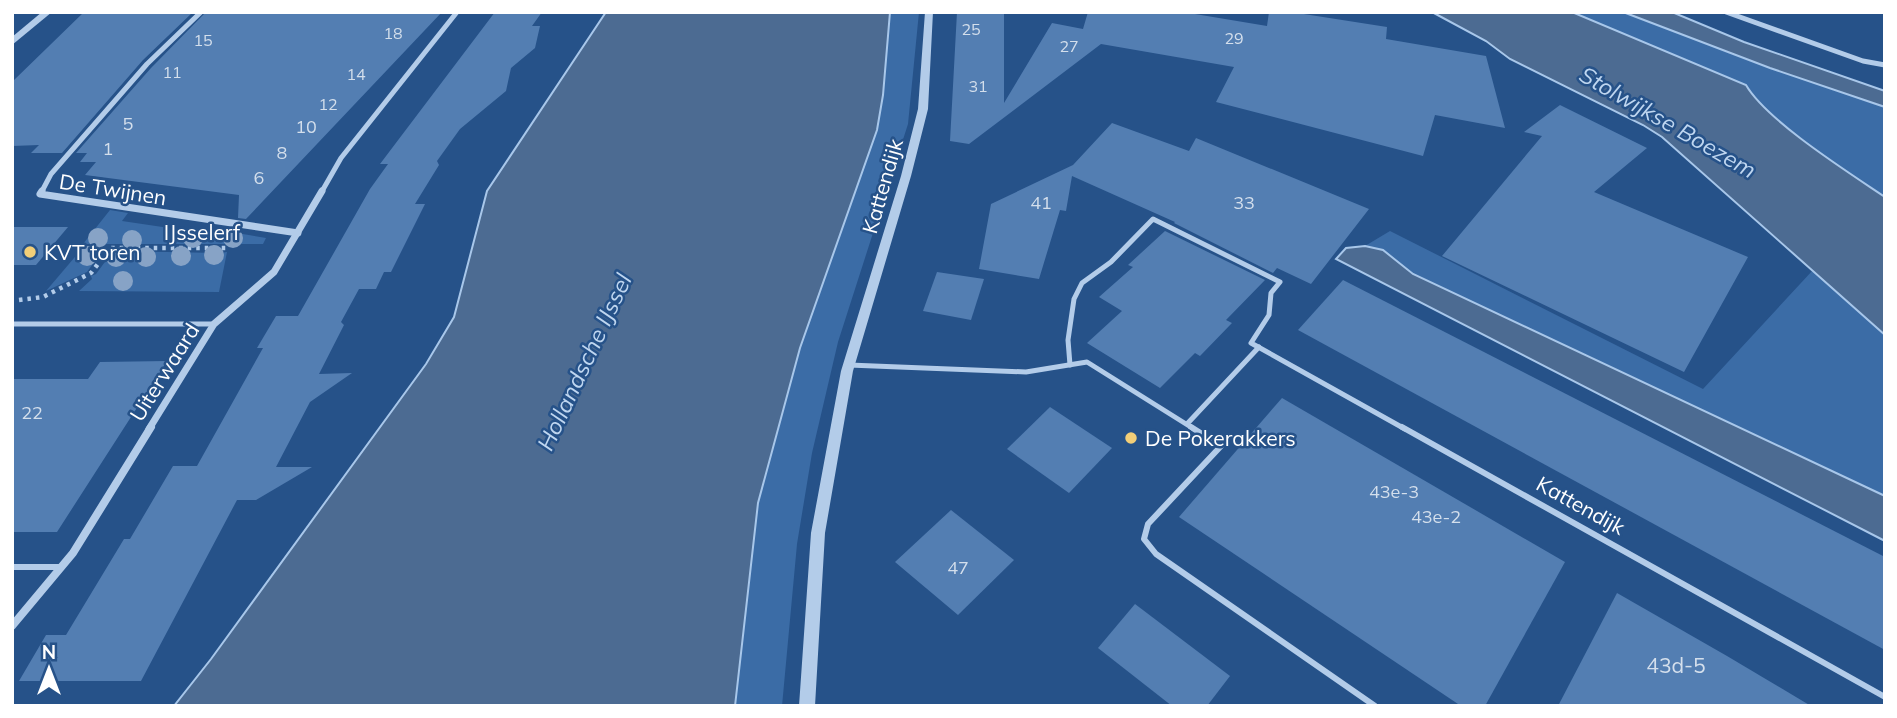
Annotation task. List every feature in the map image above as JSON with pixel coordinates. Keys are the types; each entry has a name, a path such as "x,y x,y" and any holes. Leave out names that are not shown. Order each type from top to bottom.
{"street":[{"path":"12,42 48,12"},
{"name":"De Twijnen","path":"201,12 147,64 51,174 40,194 298,233"},
{"name":"Uiterwaard","path":"12,626 61,567 214,324 274,272 341,158 457,12"},
{"name":"Kattendijk","path":"807,706 818,533 849,365 906,176 923,109 929,12"},
{"path":"1726,12 1863,61 1885,65"}],"lane":[{"path":"1070,365 1068,340 1073,309 1082,283 1111,262 1153,219 1280,282 1271,293 1269,315 1251,343 1259,347 1187,424"},
{"path":"12,324 214,324"},
{"name":"Kattendijk","path":"1259,347 1885,697"},
{"path":"849,365 1026,372 1087,362 1221,446 1149,524 1144,539 1156,554 1375,706"},
{"path":"12,567 61,567"}],"path":[{"name":"IJsselerf","path":"12,309 20,299 43,297 91,273 110,248 233,248"}],"shaded area":[{"path":"890,12 919,12 908,124 838,342 812,453 797,544 782,706 735,706 758,503 800,348 877,130 883,95"},
{"path":"1572,12 1623,12 1770,68 1885,107 1885,197 1790,131 1772,116 1745,85"},
{"path":"110,210 128,213 122,221 203,233 208,228 266,238 263,244 83,244"},
{"path":"1390,231 1703,389 1813,270 1885,335 1885,496 1413,274 1383,250 1365,246"},
{"path":"103,250 87,272 46,291 80,251"},
{"path":"113,251 227,252 219,292 79,291 92,279 91,276 96,274"}],"water":[{"name":"Hollandsche IJssel","path":"606,12 890,12 883,95 877,130 800,348 758,503 735,706 174,706 426,364 454,317 487,191"},
{"name":"Stolwijkse Boezem","path":"1432,12 1572,12 1746,85 1756,99 1789,130 1885,197 1885,335 1662,137 1510,59 1486,41"},
{"path":"1623,12 1672,12 1744,42 1885,91 1885,107 1770,68"},
{"path":"1365,246 1383,250 1413,274 1885,496 1885,541 1336,259 1346,248"}],"building":[{"path":"84,12 193,12 143,60 62,153 31,153 39,145 12,146 12,82"},
{"path":"206,12 442,12 246,219 238,218 239,195 85,175 96,162 80,162 87,153 76,153 151,68"},
{"path":"495,12 542,12 532,26 540,26 535,48 511,68 506,91 460,129 437,161 439,165 415,204 425,204 391,272 384,272 376,289 359,289 341,322 344,325 319,374 352,373 310,402 276,467 312,467 256,500 237,500 141,681 19,681 46,635 66,635 124,539 130,539 173,466 197,466 263,348 257,348 276,316 298,316 370,189 388,164 380,164"},
{"path":"957,12 1004,12 1004,103 1052,23 1083,29 1088,12 1183,12 1267,26 1269,12 1291,12 1387,27 1386,39 1486,56 1505,128 1435,115 1423,156 1216,102 1234,67 1101,44 969,144 950,141"},
{"path":"1560,105 1647,148 1594,192 1748,257 1684,372 1442,256 1542,136 1524,132"},
{"path":"1112,123 1189,151 1196,138 1369,209 1311,284 1277,268 1273,273 1175,222 1072,176 1066,211 1060,210 1039,279 979,269 991,204 1073,165"},
{"name":"KVT toren","path":"12,227 68,227 36,265 12,265"},
{"path":"1165,231 1265,280 1226,320 1232,323 1200,356 1195,353 1160,388 1087,343 1122,311 1099,297 1133,267 1128,265"},
{"path":"937,272 984,279 971,320 923,311"},
{"path":"1343,280 1885,557 1885,650 1298,330"},
{"path":"167,361 57,532 12,532 12,379 88,379 100,362"},
{"path":"1282,398 1565,562 1485,706 1461,706 1179,517"},
{"path":"1050,407 1112,448 1069,493 1007,449"},
{"path":"951,510 1014,560 958,615 895,562"},
{"path":"1617,593 1727,656 1811,706 1558,706"},
{"path":"1135,604 1230,676 1207,706 1172,706 1098,648"}],"place":[{"name":"KVT toren","path":"30,252"},
{"name":"De Pokerakkers","path":"1131,438"}]}
